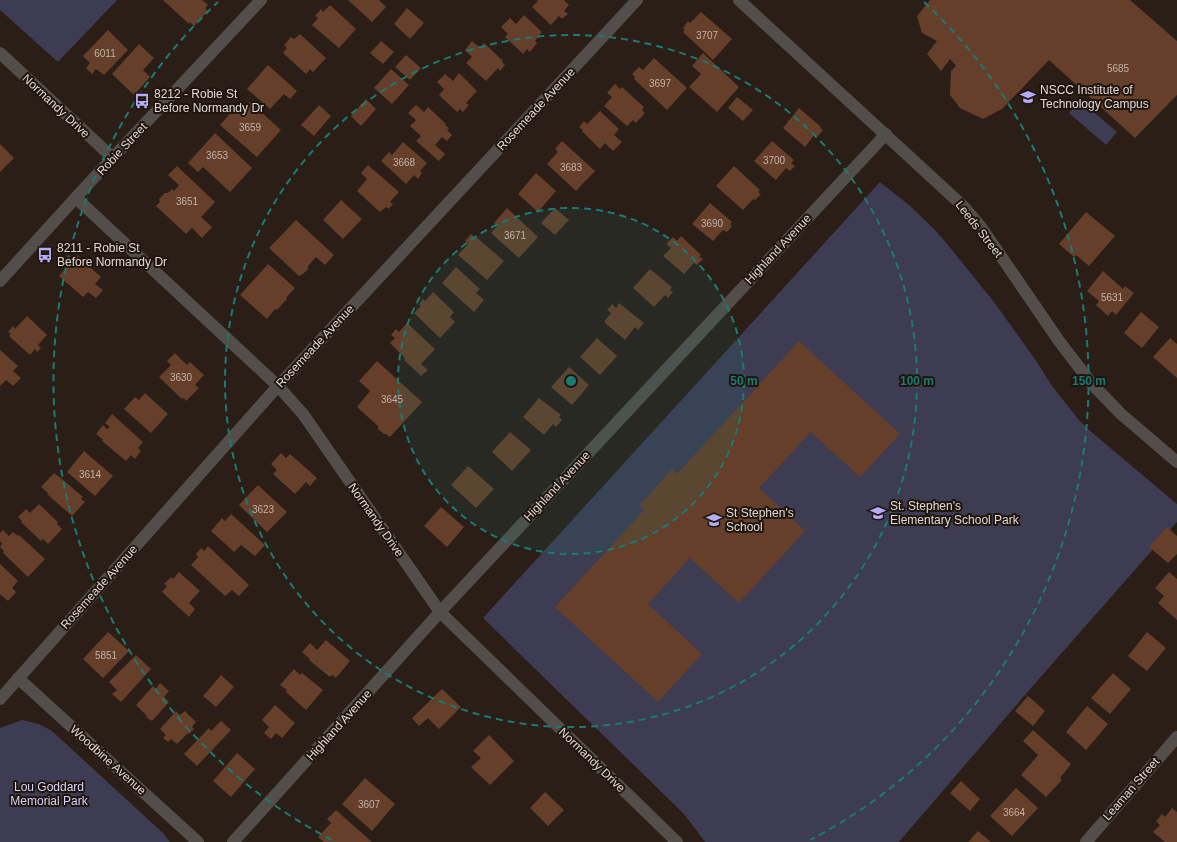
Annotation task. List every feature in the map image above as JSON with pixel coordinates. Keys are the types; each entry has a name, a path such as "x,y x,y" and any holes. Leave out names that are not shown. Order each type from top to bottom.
{"street":[{"name":"Robie Street","path":"0,281 261,0"},
{"name":"Rosemeade Avenue","path":"0,699 278,386 637,0"},
{"name":"Leeds Street","path":"739,0 964,207 981,228 1059,341 1092,384 1121,414 1177,462"},
{"name":"Normandy Drive","path":"0,53 113,158"},
{"name":"Highland Avenue","path":"233,842 440,612 886,134"},
{"name":"Normandy Drive","path":"76,198 278,386 303,414 440,612 677,842"},
{"name":"Woodbine Avenue","path":"18,678 198,842"},
{"name":"Leaman Street","path":"1086,842 1177,737"}],"green space":[{"path":"0,0 117,0 58,62 0,10"},
{"path":"1080,100 1117,132 1106,145 1069,113"},
{"name":"St. Stephen's Elementary School Park","path":"880,182 909,205 948,245 994,302 1037,362 1052,386 1079,420 1177,504 1177,522 1031,688 899,842 705,842 683,813 483,618"},
{"name":"Lou Goddard Memorial Park","path":"22,720 39,724 52,731 164,834 170,842 0,842 0,728"}],"building":[{"path":"163,0 202,0 208,5 205,8 208,11 194,26 190,22 189,24"},
{"path":"348,0 379,0 386,7 372,22"},
{"path":"537,0 564,0 569,5 564,11 568,14 562,19 559,16 551,25 532,7 538,1"},
{"path":"930,0 1130,0 1177,41 1177,95 1135,138 1049,60 1002,109 983,119 960,108 950,95 951,71 956,66 950,59 941,71 927,54 937,41 922,33 917,16"},
{"path":"330,5 356,29 339,48 312,25 318,18 315,16 321,9 323,12"},
{"path":"407,8 424,23 410,39 394,24"},
{"path":"701,12 732,39 713,60 683,32 685,30 683,28 688,21 690,23"},
{"path":"524,15 542,32 535,41 537,43 530,52 527,49 523,54 505,37 508,34 501,27 510,18 516,24"},
{"path":"108,30 128,50 104,75 96,69 92,74 86,68 90,63 83,56"},
{"path":"300,34 326,58 313,72 310,69 306,74 283,53 287,48 284,45 291,37 294,39"},
{"path":"381,41 394,52 383,64 370,53"},
{"path":"472,41 480,48 484,43 503,61 502,62 505,65 500,71 498,68 486,81 466,63 472,57 465,50"},
{"path":"139,44 154,58 143,70 150,77 134,95 112,74"},
{"path":"703,53 739,87 717,112 689,87 701,74 692,66"},
{"path":"406,55 421,68 410,80 395,67"},
{"path":"654,58 687,88 667,110 634,79 635,77 632,74 639,67 643,70"},
{"path":"268,65 297,91 290,99 284,94 270,109 247,89"},
{"path":"391,69 409,85 392,104 374,88"},
{"path":"459,73 477,91 466,103 469,105 463,112 460,109 457,112 439,95 444,89 437,82 445,74 453,81"},
{"path":"615,84 620,89 622,87 644,107 642,110 645,113 636,123 633,120 627,126 604,106 612,97 607,93"},
{"path":"737,97 753,110 743,121 728,108"},
{"path":"366,99 376,109 361,126 351,116"},
{"path":"250,102 281,130 257,157 220,125 237,106 243,111"},
{"path":"319,105 331,116 314,136 301,125"},
{"path":"416,105 424,112 428,107 446,124 445,125 449,128 447,130 452,135 447,141 442,137 435,145 445,154 439,161 416,141 421,136 410,126 416,120 408,113"},
{"path":"799,108 823,130 817,137 814,135 805,147 783,128"},
{"path":"600,111 619,129 614,135 622,142 613,151 605,143 600,149 579,127 584,121 587,124"},
{"path":"215,133 252,168 230,192 203,167 198,172 188,163"},
{"path":"562,141 595,171 576,191 547,164 558,152 555,149"},
{"path":"772,141 794,160 791,163 795,166 790,171 786,168 776,180 754,161"},
{"path":"403,142 427,163 420,171 422,173 418,179 414,175 406,184 381,161 389,152 392,155"},
{"path":"0,144 14,158 0,172"},
{"path":"368,165 399,192 390,202 393,204 389,209 386,207 380,212 357,191 367,179 361,173"},
{"path":"177,166 215,202 201,217 212,227 202,238 192,228 186,234 156,206 160,202 159,199 165,193 168,193 172,189 174,191 179,185 168,175"},
{"path":"734,166 760,190 758,192 761,194 755,200 753,199 743,210 716,186"},
{"path":"536,173 556,191 538,212 518,194"},
{"path":"341,200 362,219 343,239 323,220"},
{"path":"710,203 732,222 730,224 732,226 727,232 723,230 713,241 692,224"},
{"path":"507,208 538,237 519,258 491,233 497,226 494,223"},
{"path":"555,208 569,220 555,235 541,223"},
{"path":"1086,212 1115,236 1089,266 1076,255 1074,257 1059,244"},
{"path":"296,220 334,255 325,265 316,257 308,266 308,269 299,276 269,248"},
{"path":"471,234 504,261 487,280 458,255 468,244 465,241"},
{"path":"681,236 701,255 699,257 703,259 697,265 694,263 684,274 663,256 671,248 666,244 673,237 677,241"},
{"path":"77,255 101,277 95,284 103,290 96,298 88,292 83,297 59,276"},
{"path":"268,264 295,288 286,298 287,299 277,310 275,309 267,319 240,295"},
{"path":"456,267 480,289 476,293 484,300 474,312 442,283"},
{"path":"650,269 672,287 670,290 673,292 668,298 665,295 654,307 633,288"},
{"path":"1103,271 1123,289 1125,286 1134,293 1116,315 1112,311 1108,316 1096,305 1099,301 1087,291"},
{"path":"433,292 454,312 450,317 455,322 440,338 414,313 421,306 419,304 423,299 425,301"},
{"path":"619,303 644,323 638,330 635,327 625,340 604,322 611,313 607,310 612,304 616,308"},
{"path":"1141,312 1159,327 1142,348 1124,333"},
{"path":"27,316 47,335 38,345 41,348 37,352 35,349 30,355 9,336 11,334 8,332 13,326 15,329"},
{"path":"407,323 435,349 421,364 428,370 421,376 404,360 405,358 390,343 395,338 391,335 396,329 399,332"},
{"path":"597,338 617,356 600,375 580,357"},
{"path":"1170,338 1177,344 1177,378 1153,357"},
{"name":"St Stephen's School","path":"799,341 900,434 860,477 811,432 759,488 805,531 739,603 690,558 648,604 702,654 658,702 555,607 644,510 640,505 672,469 677,474"},
{"path":"0,350 18,366 13,371 21,378 13,386 6,380 0,386"},
{"path":"175,353 187,365 190,362 204,375 195,385 199,388 186,401 159,377 171,365 167,361"},
{"path":"377,361 422,402 390,437 378,429 378,426 357,407 370,391 359,381"},
{"path":"569,367 589,385 572,405 551,387"},
{"path":"145,393 168,414 151,433 124,409 135,397 139,400"},
{"path":"539,398 561,415 559,417 562,420 556,427 553,424 544,435 523,417"},
{"path":"112,414 143,442 138,448 141,451 135,459 131,455 126,461 96,434 103,425 107,429 110,427 105,423"},
{"path":"510,432 531,450 512,471 492,452"},
{"path":"84,451 113,476 95,496 67,472"},
{"path":"281,453 286,458 290,454 317,478 310,486 306,482 295,494 273,474 277,470 271,464"},
{"path":"468,466 494,489 476,508 451,485"},
{"path":"54,473 83,497 81,499 85,502 72,516 41,487"},
{"path":"258,485 287,512 267,532 239,505"},
{"path":"39,504 58,522 57,524 62,529 48,544 43,539 41,541 21,522 22,521 18,517 26,509 30,513"},
{"path":"441,507 464,527 447,547 424,526"},
{"path":"231,514 265,545 255,556 241,545 234,552 211,531 222,518 225,521"},
{"path":"1167,527 1177,536 1177,554 1168,563 1149,547"},
{"path":"3,530 9,536 13,532 18,536 19,535 45,559 28,577 3,553 4,551 0,547 2,544 0,541 0,533"},
{"path":"208,546 249,585 239,596 232,590 225,596 191,565 198,557 196,554 201,548 204,551"},
{"path":"0,564 18,581 12,588 16,592 8,601 0,594"},
{"path":"179,572 200,591 189,603 195,609 189,617 162,592 167,586 164,584 171,577 173,579"},
{"path":"1169,572 1177,579 1177,620 1158,603 1164,596 1155,588"},
{"path":"108,632 129,651 103,678 83,659"},
{"path":"1147,632 1166,648 1147,671 1128,656"},
{"path":"326,640 350,661 336,678 332,675 330,677 309,660 310,659 302,652 310,643 317,650"},
{"path":"136,655 151,669 121,702 112,694 117,690 109,682"},
{"path":"294,669 300,675 302,673 323,690 306,710 286,692 287,690 280,685"},
{"path":"1113,673 1131,689 1110,714 1091,698"},
{"path":"221,675 234,687 216,707 203,696"},
{"path":"160,683 169,691 164,697 169,702 152,721 146,717 147,716 136,705 153,686 156,689"},
{"path":"442,689 461,707 439,729 428,718 419,726 412,718"},
{"path":"1028,696 1045,711 1033,726 1015,711"},
{"path":"275,705 295,723 282,738 276,733 271,739 264,733 269,727 262,720"},
{"path":"1087,706 1108,724 1086,750 1066,732"},
{"path":"176,711 180,715 185,711 196,722 192,727 194,729 177,744 171,739 168,742 163,738 166,735 160,729"},
{"path":"221,721 231,730 197,766 184,754 209,728 211,731"},
{"path":"1033,730 1071,764 1060,778 1062,780 1046,797 1021,775 1038,755 1023,741"},
{"path":"489,735 514,761 490,785 471,767 481,758 473,751"},
{"path":"237,753 255,769 231,797 213,781"},
{"path":"365,778 395,804 372,831 342,804"},
{"path":"961,781 980,799 970,811 950,793"},
{"path":"1016,788 1038,808 1012,836 990,816"},
{"path":"545,792 564,810 548,826 530,808"},
{"path":"1172,808 1177,812 1177,842 1165,842 1153,832 1160,825 1156,821 1162,814 1165,817"},
{"path":"336,810 372,842 324,842 318,837 331,823 327,819"},
{"path":"978,831 991,842 968,842"}],"place":[{"name":"NSCC Institute of Technology Campus","path":"1028,97"},
{"name":"8212 - Robie St Before Normandy Dr","path":"142,101"},
{"name":"8211 - Robie St Before Normandy Dr","path":"45,255"},
{"name":"St. Stephen's Elementary School Park","path":"878,513"},
{"name":"St Stephen's School","path":"714,520"}]}
